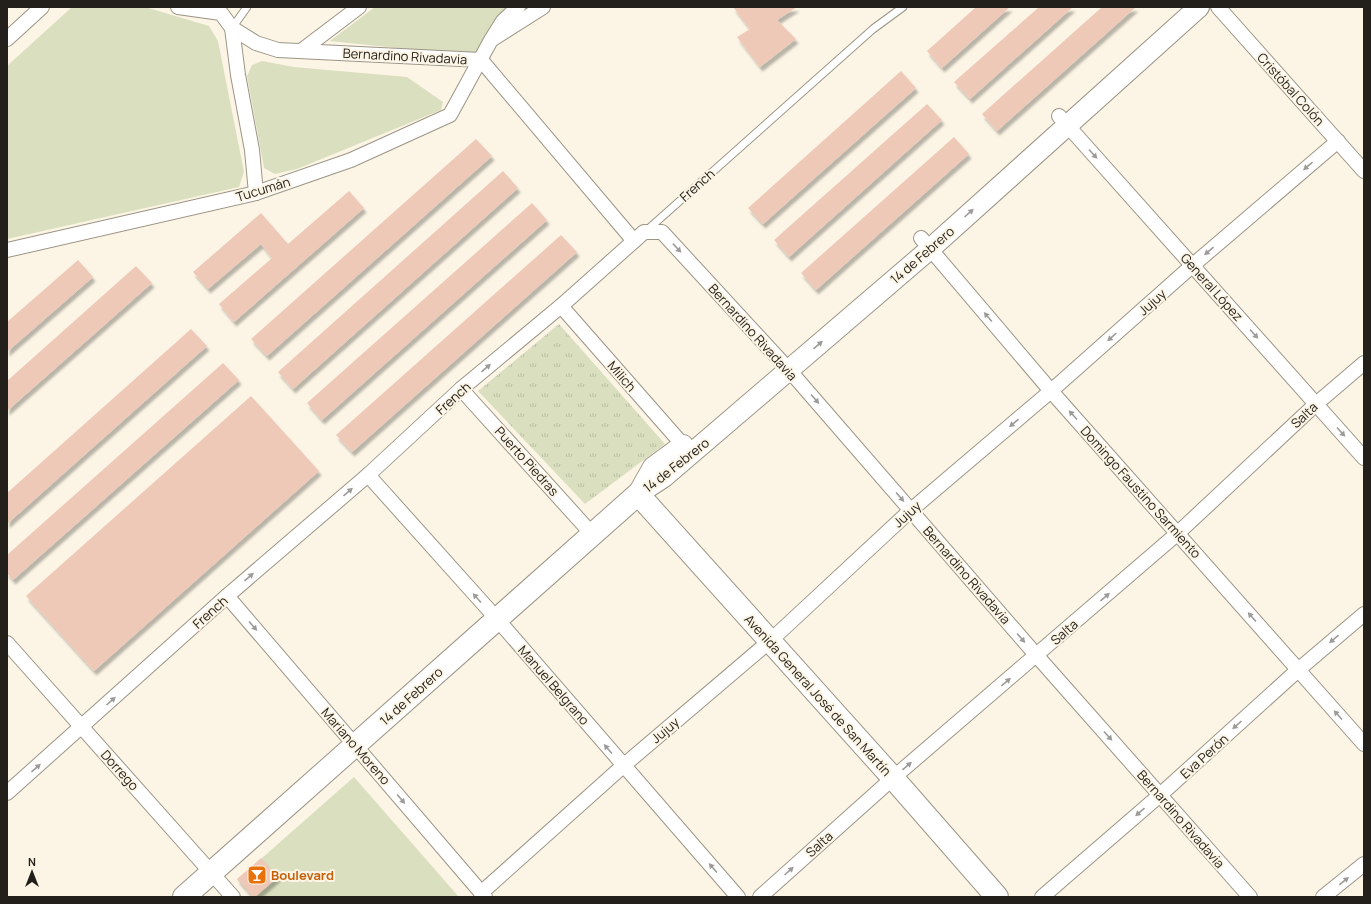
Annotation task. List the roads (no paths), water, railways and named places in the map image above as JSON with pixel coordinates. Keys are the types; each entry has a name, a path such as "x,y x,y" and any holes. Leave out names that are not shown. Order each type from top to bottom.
{"main road":[{"name":"14 de Febrero","path":"1063,121 1184,7"},
{"name":"14 de Febrero","path":"184,897 356,746 592,534 638,494 664,477 784,365 1063,121 1199,7"},
{"name":"14 de Febrero","path":"638,494 653,467 784,365"},
{"name":"Avenida General José de San Martín","path":"638,494 893,778 997,897"}],"street":[{"path":"7,39 42,7"},
{"name":"Bernardino Rivadavia","path":"178,7 221,10 232,28 256,43 278,50 481,60 639,237 662,232 784,365 1036,656 1250,897"},
{"path":"301,51 359,7"},
{"name":"Tucumán","path":"7,250 256,193 352,160 450,115 491,40 503,21 518,7"},
{"path":"491,40 543,7"},
{"name":"Cristóbal Colón","path":"1218,7 1364,171"},
{"path":"232,28 238,75 252,150 256,193"},
{"name":"General López","path":"1063,121 1364,458"},
{"name":"Jujuy","path":"483,895 623,766 770,641 911,510 1051,391 1192,265 1338,141"},
{"name":"French","path":"7,793 82,728 227,596 368,475 461,389 561,306 639,237"},
{"name":"Domingo Faustino Sarmiento","path":"925,243 1051,391 1364,744"},
{"name":"Milich","path":"561,306 683,445"},
{"name":"Salta","path":"760,897 893,778 1178,533 1316,404 1364,362"},
{"name":"Puerto Piedras","path":"461,389 592,534"},
{"name":"Manuel Belgrano","path":"368,475 497,619 738,897"},
{"name":"Mariano Moreno","path":"227,596 483,895"},
{"name":"Eva Perón","path":"1042,897 1160,795 1298,670 1364,614"},
{"name":"Dorrego","path":"7,643 233,897"},
{"path":"1323,897 1364,864"}],"lane":[{"path":"232,28 247,7"},
{"name":"French","path":"639,237 873,29 903,7"}],"place":[{"name":"Boulevard","path":"257,875"}]}
